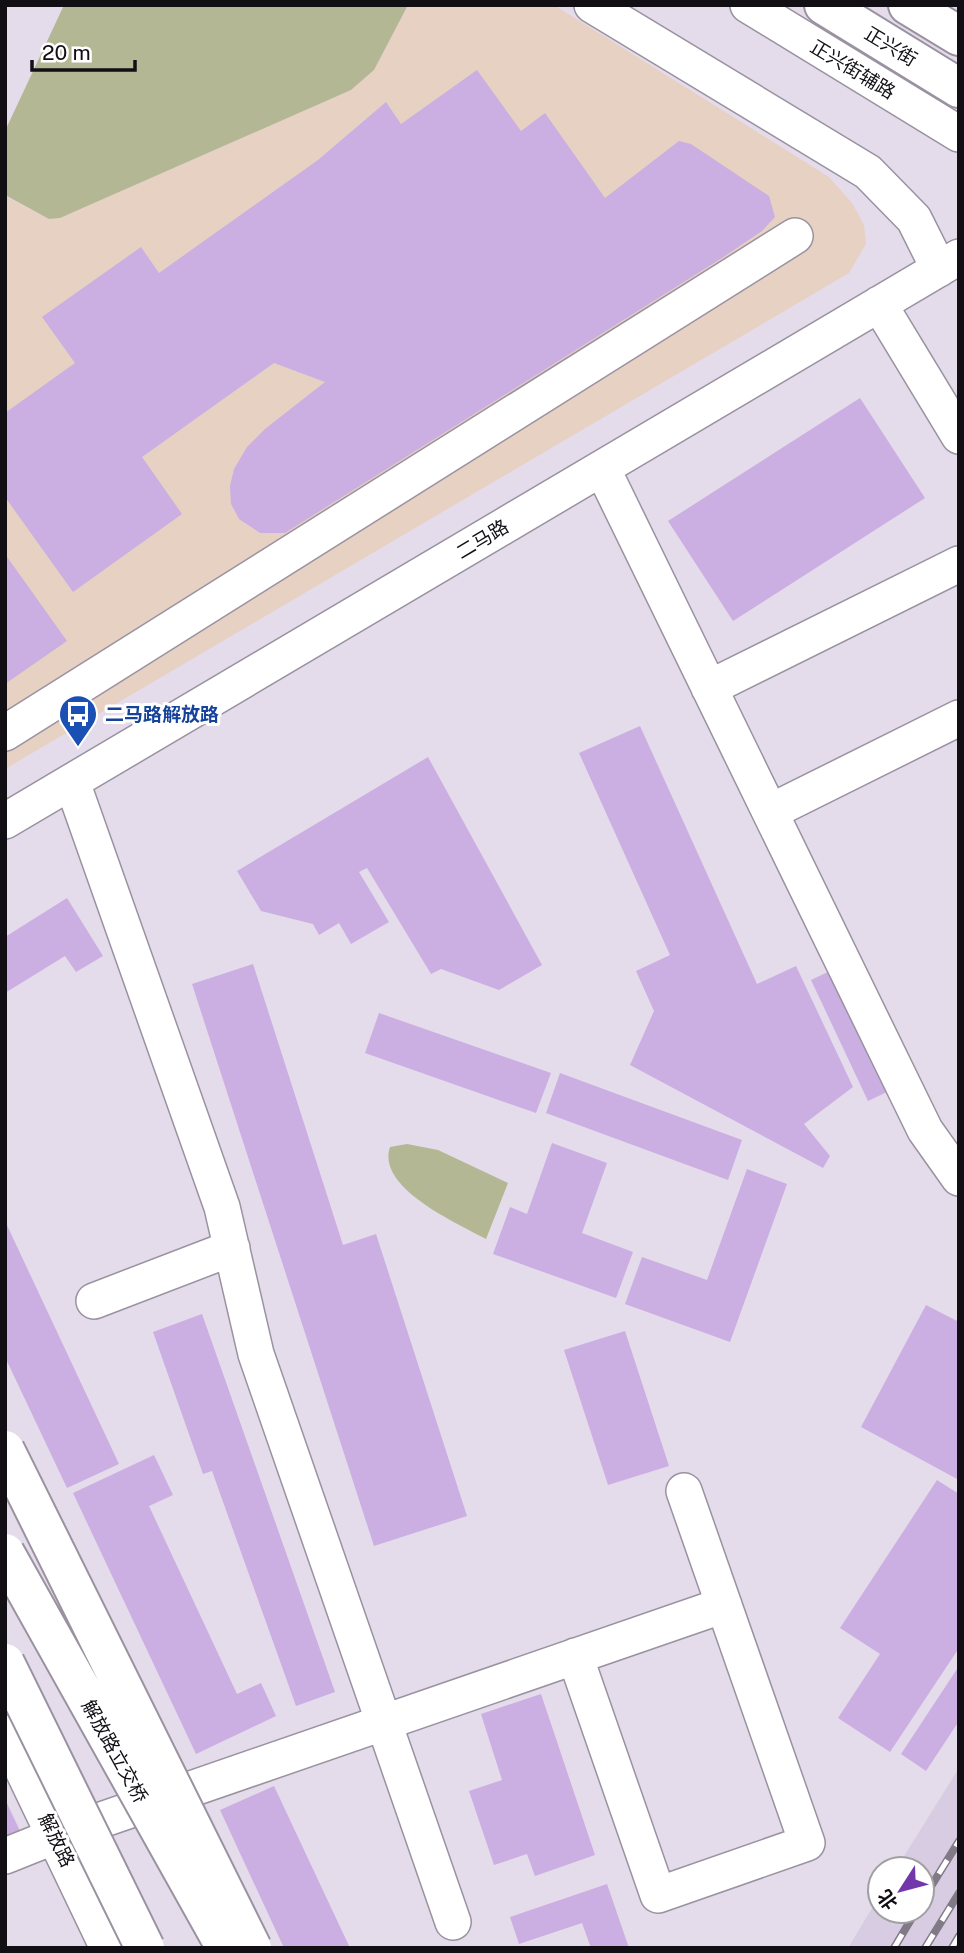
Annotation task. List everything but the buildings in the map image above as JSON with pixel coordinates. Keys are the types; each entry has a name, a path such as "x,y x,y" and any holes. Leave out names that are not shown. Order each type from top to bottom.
{"main road":[{"name":"正兴街","path":"824,5 959,88"},
{"path":"908,5 959,36"},
{"path":"5,1450 252,1948"},
{"name":"解放路立交桥","path":"5,1553 226,1948"},
{"path":"5,1663 145,1948"}],"street":[{"path":"592,5 867,172 914,219 949,263"},
{"name":"正兴街辅路","path":"748,5 959,134"},
{"path":"5,733 795,236"},
{"name":"二马路","path":"5,821 949,263"},
{"path":"879,304 959,436"},
{"path":"602,468 925,1130 959,1178"},
{"path":"709,688 959,564"},
{"path":"770,812 959,718"},
{"path":"72,782 222,1207 256,1354 453,1922"},
{"path":"94,1301 232,1248"},
{"path":"575,1656 658,1895 807,1843 684,1491"},
{"path":"5,1856 55,1836 724,1605"},
{"name":"解放路","path":"5,1732 108,1948"}],"shaded area":[{"path":"408,5 554,5 829,177 852,203 864,225 866,244 849,273 5,769 5,196 49,219 60,218 351,90 374,70"},
{"path":"959,1768 959,1948 848,1948 866,1918 866,1925 936,1925 936,1855 905,1855"}],"green space":[{"path":"64,5 408,5 374,70 351,90 60,218 49,219 5,195 5,131"},
{"path":"407,1144 438,1150 508,1183 486,1239 439,1214 407,1190 395,1176 389,1162 390,1147"}],"railway":[{"path":"936,1878 959,1841"},
{"path":"925,1948 959,1893"},
{"path":"894,1948 908,1925"},
{"path":"952,1948 959,1936"}],"place":[{"name":"二马路解放路","path":"78,748"}]}
